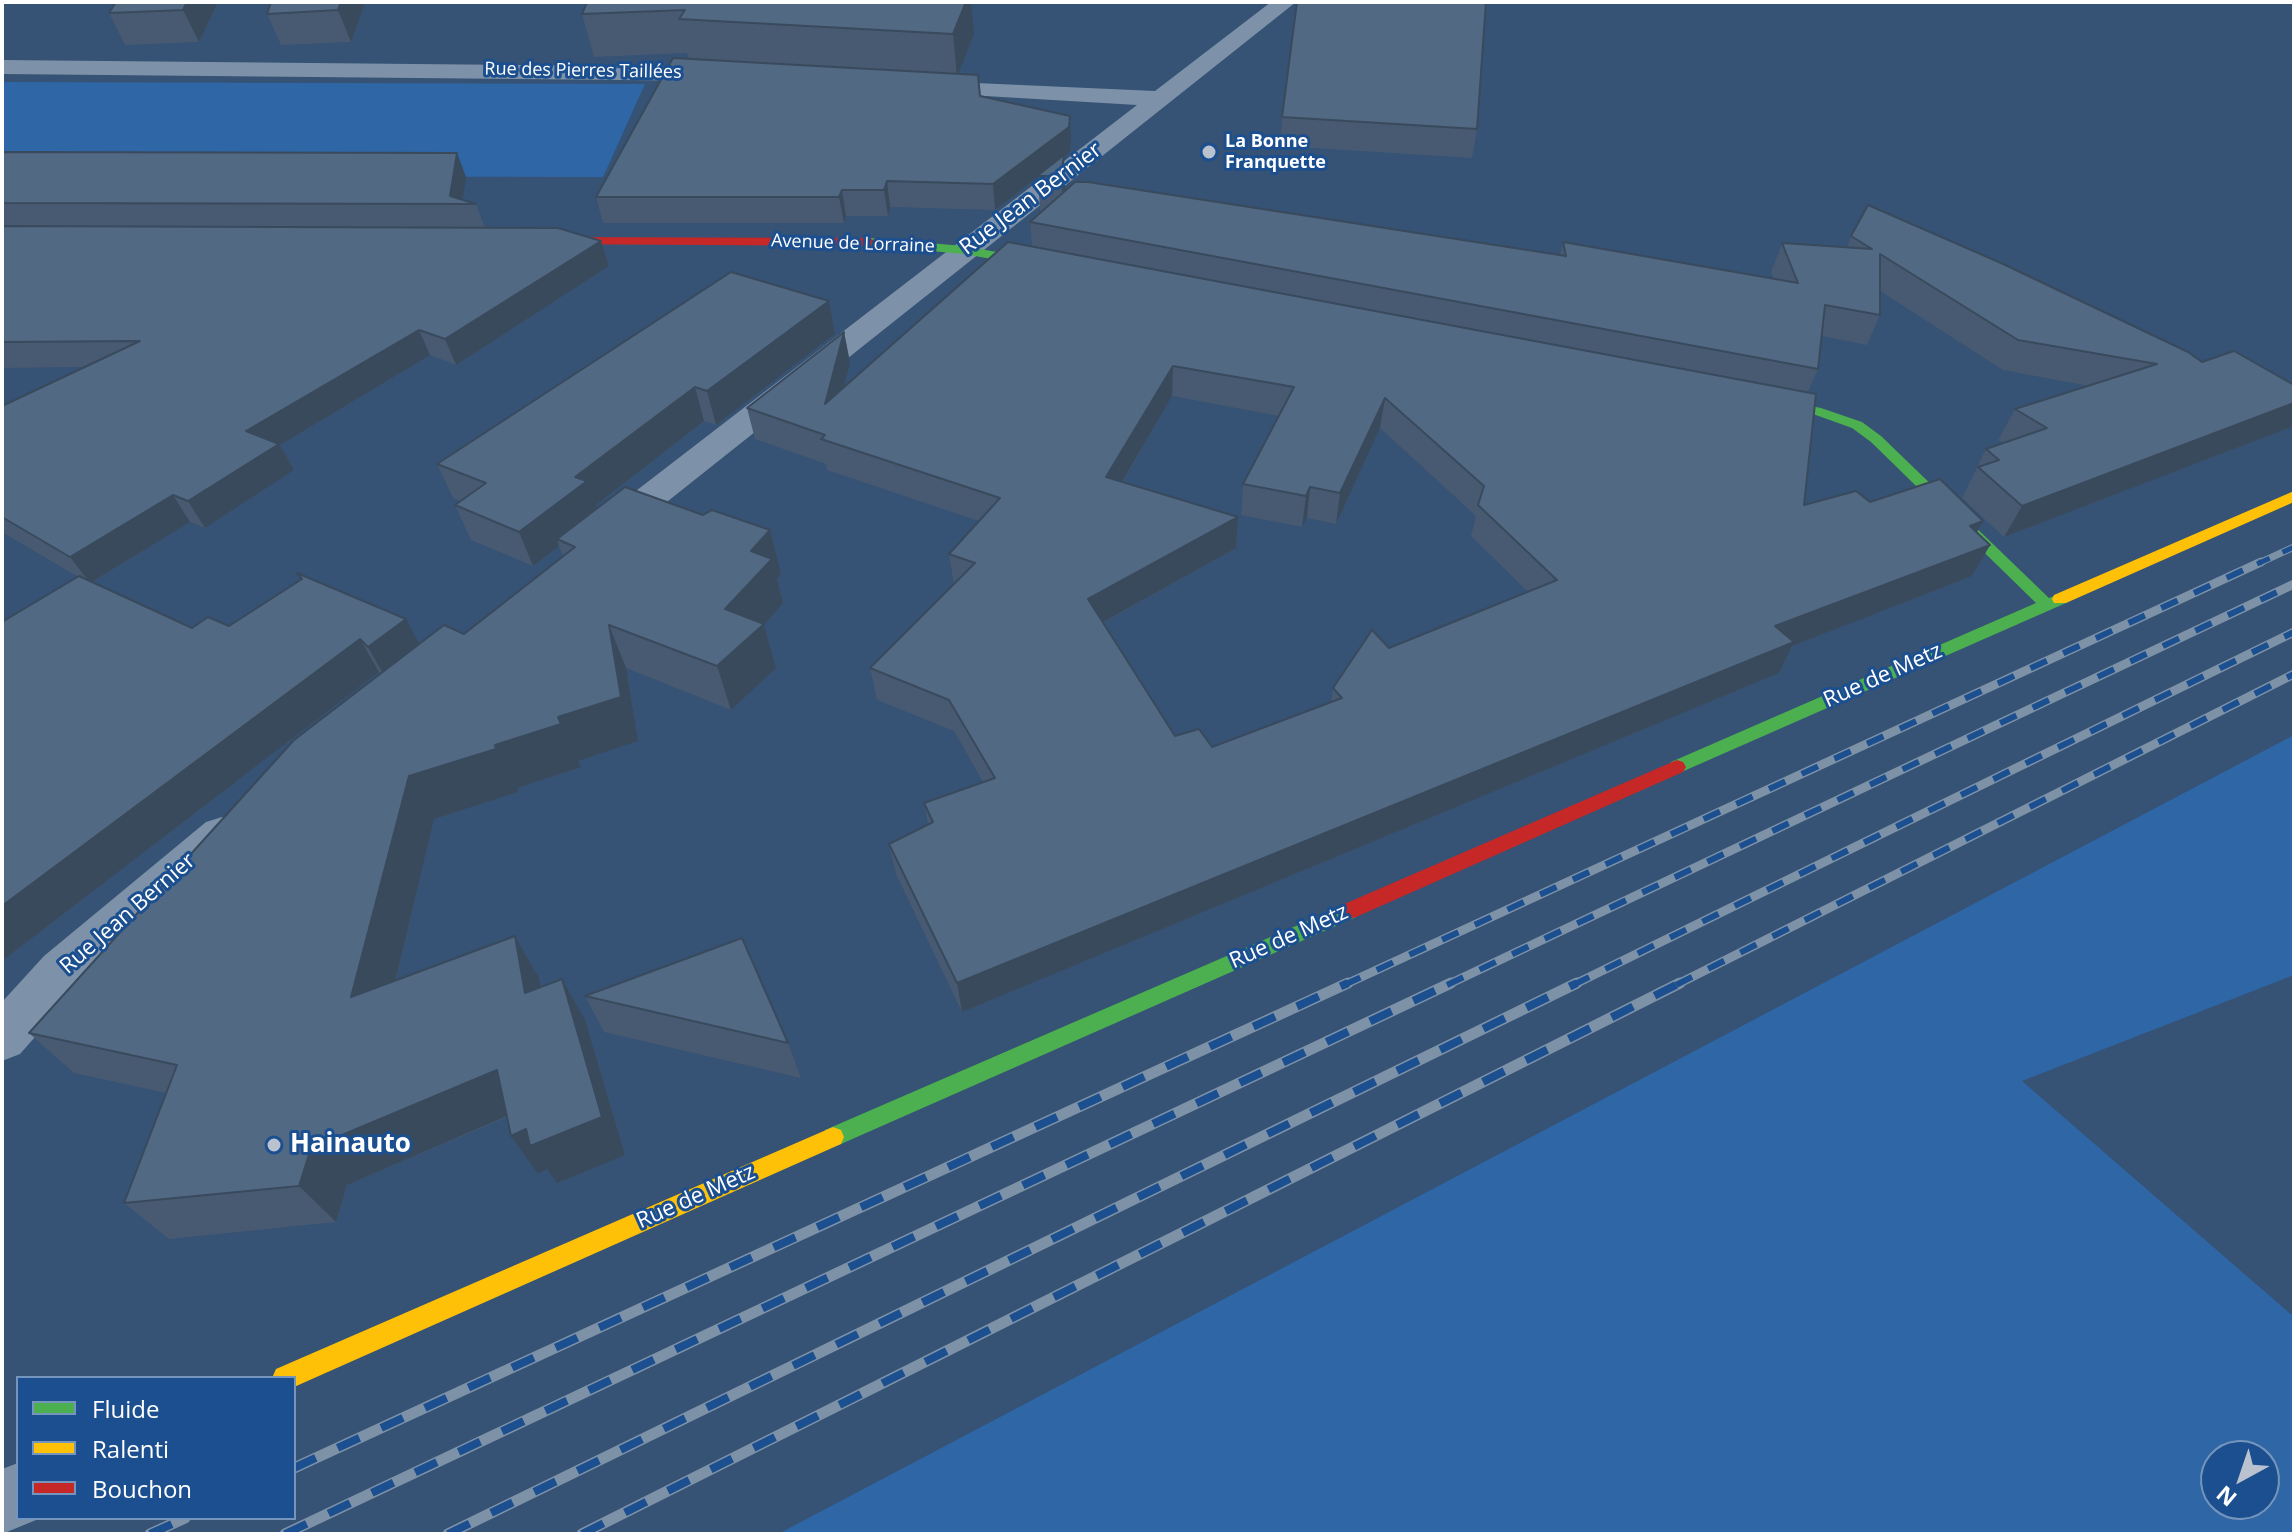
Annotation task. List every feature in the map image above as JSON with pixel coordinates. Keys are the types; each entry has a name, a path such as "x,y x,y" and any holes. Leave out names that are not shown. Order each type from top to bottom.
{"street":[{"name":"Rue Jean Bernier","path":"577,554 1285,2"},
{"name":"Rue des Pierres Taillées","path":"2,67 591,70 747,75"},
{"path":"894,84 1163,99"},
{"name":"Avenue de Lorraine","path":"525,241 889,242 964,250 1073,270"},
{"path":"1738,396 1816,411 1857,425 1876,439 2046,604"},
{"name":"Rue de Metz","path":"290,1376 2294,496"},
{"name":"Rue Jean Bernier","path":"2,1038 34,999 98,937 253,810"}],"shaded area":[{"path":"2,82 645,84 603,177 2,176"},
{"path":"2294,735 2294,975 2022,1081 2294,1317 2294,1534 778,1534"}],"building":[{"path":"116,2 187,2 183,10 109,13"},
{"path":"271,2 341,2 338,10 267,14"},
{"path":"587,2 966,2 953,34 679,19 685,10 582,14"},
{"path":"1297,2 1486,2 1477,129 1282,117"},
{"path":"673,58 978,75 980,96 1070,116 1069,127 993,184 887,181 884,190 842,190 839,197 596,197"},
{"path":"2,152 457,153 450,196 476,204 2,203"},
{"path":"1064,155 1061,176 1037,176"},
{"path":"1075,182 1566,256 1563,242 1798,283 1782,243 1872,249 1851,236 1868,205 2001,263 2188,352 2202,362 2234,351 2294,385 2294,403 2022,506 1978,467 1999,460 1986,449 2047,428 2015,409 2157,364 2018,340 1880,254 1880,315 1825,305 1818,369 1030,222"},
{"path":"2,226 558,228 601,241 445,339 419,330 246,431 279,444 188,501 173,495 70,557 2,517 2,406 140,341 2,342"},
{"path":"1008,242 1816,394 1804,505 1856,491 1870,502 1940,479 1983,521 1970,526 1990,545 1775,626 1794,642 957,983 889,844 933,822 924,803 995,778 949,700 870,668 975,563 949,554 1000,498 821,439 825,435 747,408 844,332 825,404","holes":["1173,366 1294,387 1243,484 1306,496 1310,487 1340,493 1385,398 1484,486 1478,505 1557,580 1389,648 1372,630 1333,688 1342,698 1212,747 1199,729 1175,736 1088,599 1238,517 1106,477"]},
{"path":"731,272 829,301 707,391 695,387 575,477 587,481 519,532 455,505 486,483 437,464"},
{"path":"625,487 703,515 712,510 770,530 751,551 772,559 725,609 764,624 717,666 609,625 621,697 558,717 561,724 495,745 496,749 409,776 351,997 515,936 525,993 562,979 602,1117 530,1146 526,1129 511,1136 497,1070 311,1148 299,1186 124,1203 177,1065 29,1033 294,740 444,625 464,634 575,547 557,539"},
{"path":"297,573 406,619 368,647 360,639 2,906 2,622 79,576 192,628 208,617 229,626 302,579"},
{"path":"742,938 788,1043 585,996"}],"railway":[{"path":"2257,564 2294,547"},
{"path":"1344,985 2261,562"},
{"path":"1447,985 2294,584"},
{"path":"1573,985 2294,632"},
{"path":"1676,985 2294,674"},
{"path":"296,1467 1348,983"},
{"path":"285,1534 1451,983"},
{"path":"448,1534 1577,983"},
{"path":"582,1534 1680,983"},
{"path":"150,1534 181,1520"}],"traffic: fast":[{"path":"870,242 964,250 1052,266"},
{"path":"1756,399 1816,411 1857,425 1876,439 2046,604"},
{"path":"1677,767 2060,599"},
{"path":"833,1137 1349,911"}],"traffic: slow":[{"path":"2060,599 2294,496"},
{"path":"290,1376 833,1137"}],"traffic: jam":[{"path":"542,241 870,242"},
{"path":"1349,911 1677,767"}],"place":[{"name":"La Bonne Franquette","path":"1209,152"},
{"name":"Hainauto","path":"274,1145"}]}
